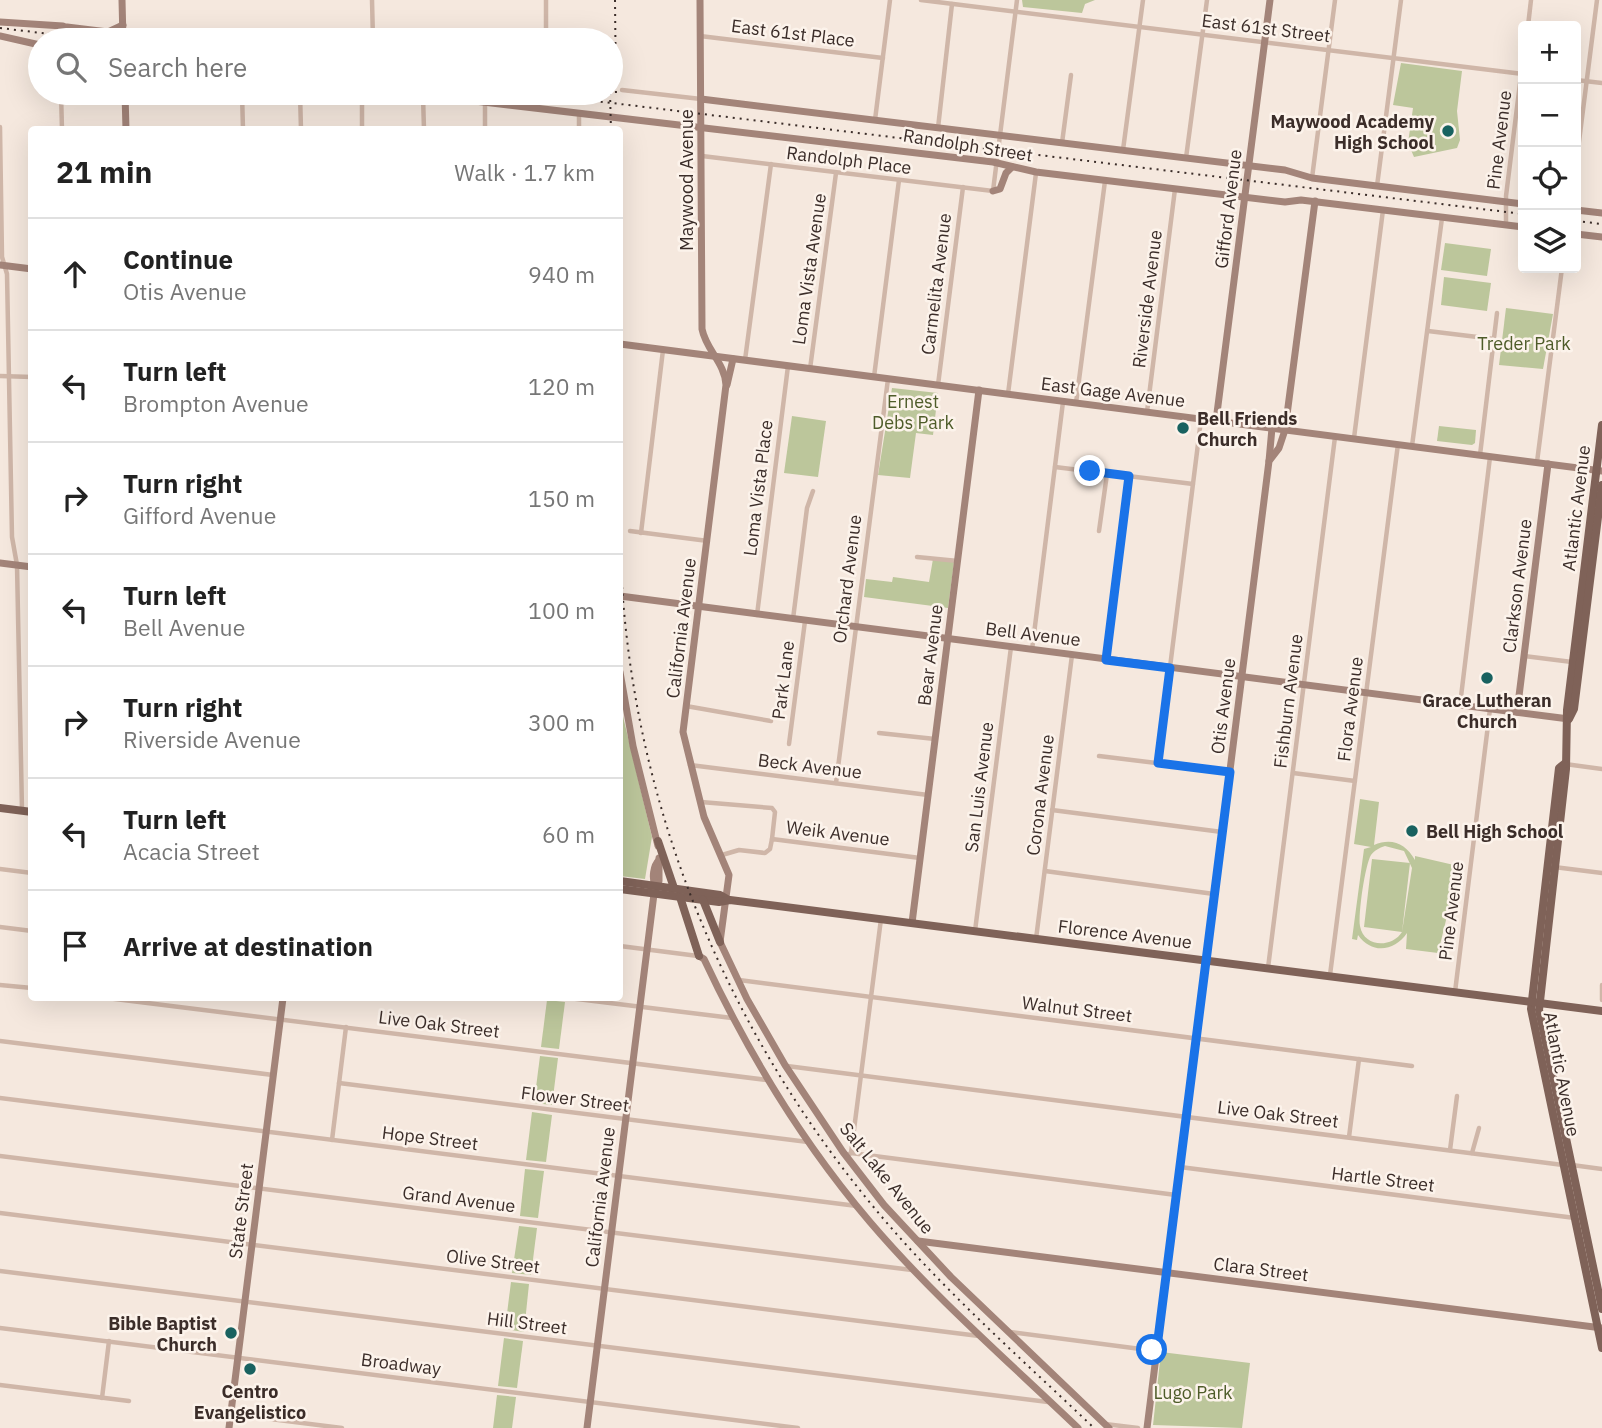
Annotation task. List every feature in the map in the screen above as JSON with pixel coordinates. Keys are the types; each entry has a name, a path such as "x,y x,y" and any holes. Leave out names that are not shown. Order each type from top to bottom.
{"main road":[{"name":"Atlantic Avenue","path":"1577,663 1582,592 1599,470 1602,425"},
{"name":"Atlantic Avenue","path":"1602,485 1587,610 1567,710 1569,719 1564,764 1566,769 1551,867 1536,1002 1602,1348"},
{"path":"1582,592 1587,610"},
{"path":"0,808 28,812"},
{"path":"658,841 674,888"},
{"path":"623,882 680,897 727,899"},
{"path":"623,889 674,888 720,895 727,899"},
{"path":"680,897 699,956"},
{"name":"Florence Avenue","path":"727,899 1602,1011"},
{"path":"704,900 720,942"},
{"name":"Atlantic Avenue","path":"1579,1217 1602,1309"}],"street":[{"path":"117,28 123,25 122,0"},
{"path":"372,0 373,28"},
{"path":"546,0 546,28"},
{"name":"Maywood Avenue","path":"700,0 702,329 715,357"},
{"path":"875,120 890,0"},
{"name":"East 61st Street","path":"921,0 1518,73"},
{"path":"1012,167 1006,173 1000,189 993,191 1017,0"},
{"path":"1124,150 1143,0"},
{"path":"1186,158 1207,0"},
{"name":"Gifford Avenue","path":"1216,421 1270,0"},
{"path":"1312,177 1335,0"},
{"path":"1377,186 1401,0"},
{"path":"1529,21 1531,0"},
{"path":"1578,147 1597,0"},
{"path":"938,128 952,4"},
{"path":"0,22 78,28"},
{"path":"0,36 28,42"},
{"name":"East 61st Place","path":"700,36 883,58"},
{"path":"1062,143 1071,75"},
{"path":"1581,80 1602,83"},
{"name":"Pine Avenue","path":"1506,225 1506,203 1521,84"},
{"name":"Randolph Street","path":"623,90 1124,150 1518,204"},
{"path":"61,105 62,126"},
{"path":"125,105 126,126"},
{"path":"242,105 243,126"},
{"path":"300,105 301,126"},
{"path":"362,105 362,126"},
{"path":"423,105 424,126"},
{"path":"485,105 485,126"},
{"name":"Randolph Street","path":"502,105 996,162 1036,172 1245,197 1315,201 1518,227"},
{"path":"579,114 579,126"},
{"path":"0,127 2,265 10,377 12,537 17,565 22,811"},
{"name":"Randolph Place","path":"702,156 993,191"},
{"path":"745,360 771,164"},
{"path":"1008,394 1036,172"},
{"name":"Loma Vista Avenue","path":"810,369 836,173"},
{"path":"874,377 900,180"},
{"path":"1076,403 1105,180"},
{"name":"Carmelita Avenue","path":"937,385 963,187"},
{"name":"Riverside Avenue","path":"1147,412 1175,188"},
{"name":"Otis Avenue","path":"1147,1428 1269,461 1279,448 1285,430 1315,201"},
{"path":"1353,439 1383,210"},
{"path":"1581,211 1602,213"},
{"path":"1412,446 1442,218"},
{"path":"1581,235 1602,237"},
{"path":"2,265 28,268"},
{"path":"1537,462 1561,273"},
{"path":"1480,455 1497,313"},
{"path":"701,355 702,329"},
{"path":"1428,331 1494,339"},
{"name":"East Gage Avenue","path":"623,344 745,360 788,370 810,369 1599,470"},
{"path":"641,533 663,350"},
{"name":"California Avenue","path":"715,357 723,369 726,385 683,738 700,803 729,875 727,899"},
{"path":"726,385 733,359"},
{"name":"Loma Vista Place","path":"757,615 788,370"},
{"path":"0,376 28,377"},
{"name":"Orchard Avenue","path":"836,783 888,379"},
{"name":"Bear Avenue","path":"912,923 979,390"},
{"path":"1032,650 1063,401"},
{"path":"1158,763 1202,419"},
{"path":"1269,461 1272,428"},
{"name":"Fishburn Avenue","path":"1268,968 1335,437"},
{"name":"Flora Avenue","path":"1330,976 1398,444"},
{"path":"1460,705 1490,456"},
{"name":"Clarkson Avenue","path":"1517,712 1548,464"},
{"path":"1055,467 1193,484"},
{"path":"1099,531 1107,474"},
{"path":"1106,660 1129,476"},
{"path":"793,619 807,508 813,491"},
{"path":"630,531 708,541"},
{"path":"917,556 958,561"},
{"path":"0,563 28,566"},
{"name":"Bell Avenue","path":"623,596 1569,719"},
{"name":"Park Lane","path":"789,744 805,621"},
{"name":"San Luis Avenue","path":"975,931 1011,647"},
{"name":"Corona Avenue","path":"1036,939 1072,655"},
{"path":"1524,656 1577,663"},
{"path":"623,690 633,746 658,841 659,860 655,864 654,890"},
{"path":"686,706 771,721"},
{"name":"Pine Avenue","path":"1455,992 1490,709"},
{"path":"879,733 935,740"},
{"path":"1099,756 1230,772"},
{"path":"1564,764 1602,769"},
{"name":"Beck Avenue","path":"689,765 928,795"},
{"path":"1293,773 1355,781"},
{"path":"700,803 713,801 772,808 775,812 772,839"},
{"path":"1052,810 1222,832"},
{"name":"Weik Avenue","path":"722,855 740,850 765,853 770,849 772,839 920,858"},
{"path":"1551,867 1602,873"},
{"path":"0,869 28,872"},
{"path":"1045,871 1214,894"},
{"name":"California Avenue","path":"587,1428 654,890"},
{"path":"720,942 727,899"},
{"path":"881,919 849,1155 1176,1195"},
{"path":"0,927 28,930"},
{"name":"Salt Lake Avenue","path":"720,942 785,1065 849,1155 917,1241 1107,1426"},
{"path":"623,946 699,956 704,959 732,1018 767,1080 808,1142 857,1206 914,1270 1078,1428"},
{"name":"Walnut Street","path":"738,980 1412,1066"},
{"path":"0,985 28,988"},
{"path":"1602,985 1602,1000"},
{"name":"Live Oak Street","path":"132,1001 767,1080"},
{"name":"State Street","path":"229,1428 284,1001"},
{"path":"596,1001 732,1018"},
{"path":"332,1140 346,1027"},
{"path":"0,1041 274,1075"},
{"path":"1349,1137 1359,1059"},
{"name":"Live Oak Street","path":"785,1065 1602,1169"},
{"name":"Flower Street","path":"339,1083 808,1142"},
{"path":"1450,1150 1457,1096"},
{"name":"Hope Street","path":"0,1098 857,1206"},
{"path":"1472,1153 1479,1128"},
{"name":"Grand Avenue","path":"0,1156 914,1270"},
{"name":"Hartle Street","path":"1180,1167 1579,1217"},
{"name":"Olive Street","path":"0,1213 982,1336"},
{"name":"Clara Street","path":"917,1241 1600,1328"},
{"name":"Hill Street","path":"0,1271 1051,1402"},
{"name":"Broadway","path":"0,1328 798,1428"},
{"path":"1009,1332 1156,1351"},
{"path":"102,1398 109,1341"},
{"path":"0,1385 129,1401"},
{"path":"231,1414 342,1428"},
{"path":"1107,1426 1138,1428"}],"green space":[{"path":"1022,0 1095,0 1085,4 1082,13 1023,7"},
{"path":"1401,63 1462,71 1457,111 1460,140 1457,148 1414,157 1411,150 1407,150 1413,108 1393,105"},
{"path":"1445,243 1491,249 1487,276 1441,270"},
{"path":"1444,277 1491,283 1487,311 1441,305"},
{"name":"Treder Park","path":"1506,308 1553,314 1543,369 1499,365"},
{"name":"Ernest Debs Park","path":"892,388 938,393 933,435 916,433 910,478 878,475"},
{"path":"792,416 826,421 818,477 784,473"},
{"path":"1439,426 1476,430 1475,443 1472,445 1437,441"},
{"path":"933,559 954,562 948,608 864,597 866,579 892,582 893,577 929,582"},
{"path":"623,716 652,837 645,879 623,876"},
{"path":"1360,799 1379,802 1374,845 1393,842 1403,846 1415,860 1415,856 1454,865 1458,871 1438,953 1406,949 1407,933 1396,944 1383,948 1370,946 1358,935 1357,940 1352,939 1364,849 1371,847 1354,844","holes":["1385,846 1404,851 1412,868 1402,932 1385,943 1372,942 1360,926 1362,890 1369,860 1374,852"]},
{"path":"1372,859 1410,863 1402,932 1364,927"},
{"path":"547,1001 565,1002 559,1049 541,1047"},
{"path":"540,1056 558,1058 552,1105 534,1103"},
{"path":"532,1112 552,1115 546,1162 526,1160"},
{"path":"525,1169 544,1171 538,1218 520,1216"},
{"path":"519,1226 537,1228 531,1275 512,1273"},
{"path":"511,1282 529,1284 524,1332 505,1329"},
{"path":"504,1338 523,1341 517,1388 498,1386"},
{"name":"Lugo Park","path":"1161,1352 1250,1363 1242,1428 1153,1425"},
{"path":"497,1395 516,1397 512,1428 493,1428"}],"railway":[{"path":"615,0 615,28"},
{"path":"0,28 28,31"},
{"path":"623,104 1518,213"},
{"path":"610,105 611,126"},
{"path":"1581,222 1602,224"},
{"path":"623,586 626,635 642,730 666,823 698,914 738,1001 785,1085 840,1164 901,1239 971,1312 1094,1428"}],"place":[{"name":"Maywood Academy High School","path":"1448,131"},
{"name":"Bell Friends Church","path":"1183,428"},
{"name":"Grace Lutheran Church","path":"1487,678"},
{"name":"Bell High School","path":"1412,831"},
{"name":"Bible Baptist Church","path":"231,1333"},
{"name":"Centro Evangelistico","path":"250,1369"}],"route":[{"path":"1090,471 1129,476 1106,660 1170,668 1158,763 1230,772 1157,1347 1156,1351 1152,1350"}]}
